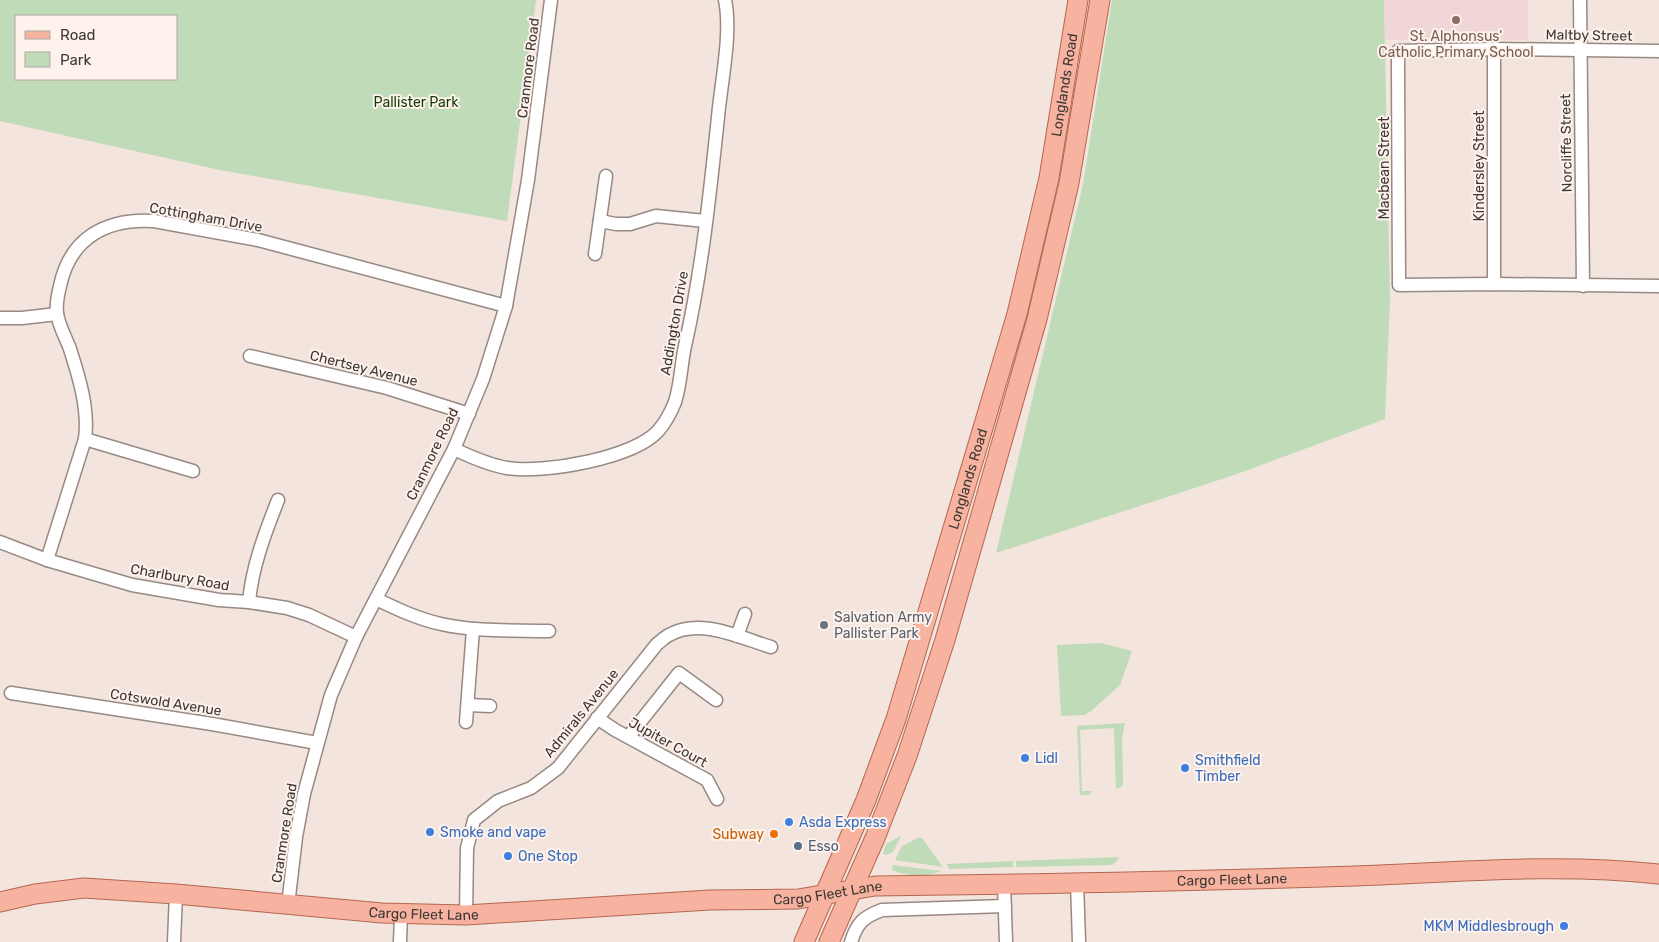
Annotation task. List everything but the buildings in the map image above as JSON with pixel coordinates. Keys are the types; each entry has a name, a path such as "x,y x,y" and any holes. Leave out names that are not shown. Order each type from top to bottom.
{"main road":[{"name":"Longlands Road","path":"804,942 866,800 896,719 1017,314 1049,178 1078,0"},
{"name":"Longlands Road","path":"829,942 907,756 945,640 1037,319 1069,183 1100,0"},
{"name":"Cargo Fleet Lane","path":"0,902 35,894 84,888 176,894 401,914 466,915 683,901 798,899 875,886 1358,876 1523,868 1598,868 1659,874"}],"street":[{"name":"Cranmore Road","path":"288,905 296,836 304,794 331,695 356,637 454,449 483,379 506,306 528,180 551,0"},
{"name":"Addington Drive","path":"454,449 503,467 537,469 565,466 605,457 636,447 651,439 670,415 678,388 697,281 714,158 727,37 726,0"},
{"name":"Norcliffe Street","path":"1580,0 1583,286"},
{"name":"Maltby Street","path":"1398,51 1494,49 1659,51"},
{"name":"Kindersley Street","path":"1494,49 1494,284"},
{"name":"Macbean Street","path":"1398,51 1399,285 1494,284"},
{"path":"595,254 606,176"},
{"path":"600,221 630,224 656,216 705,221"},
{"name":"Cottingham Drive","path":"47,560 85,439 87,425 82,392 71,352 57,314 63,271 74,252 88,236 112,225 139,220 154,222 258,240 506,306"},
{"path":"1494,284 1659,286"},
{"path":"0,318 22,318 57,314"},
{"name":"Chertsey Avenue","path":"250,356 387,388 469,414"},
{"path":"85,439 193,470"},
{"path":"249,602 250,585 263,539 278,500"},
{"name":"Charlbury Road","path":"0,542 47,560 132,585 219,600 249,602 287,608 309,615 356,637"},
{"path":"376,599 442,624 473,629 549,630"},
{"path":"737,636 745,614"},
{"name":"Admirals Avenue","path":"466,915 467,848 474,820 498,800 531,788 558,768 657,644 670,634 696,627 737,636 771,647"},
{"path":"466,722 473,629"},
{"path":"629,736 679,672 716,700"},
{"name":"Cotswold Avenue","path":"11,693 212,724 317,743"},
{"path":"468,705 490,706"},
{"name":"Jupiter Court","path":"597,718 615,730 707,780 717,799"},
{"path":"1076,882 1079,942"},
{"path":"1004,884 1006,942"},
{"path":"174,942 176,894"},
{"path":"851,942 855,928 861,921 867,916 882,910 1005,906"},
{"path":"400,942 401,914"}],"shaded area":[{"name":"St. Alphonsus' Catholic Primary School","path":"1384,0 1528,0 1528,40 1385,40"}],"green space":[{"name":"Pallister Park","path":"0,0 536,0 507,221 220,170 0,121"},
{"path":"1112,0 1384,0 1390,300 1385,419 1237,474 996,553 1083,184"},
{"path":"1101,643 1132,651 1120,685 1084,715 1061,716 1057,645"},
{"path":"1125,723 1122,738 1123,782 1122,787 1116,789 1114,728 1080,730 1082,791 1092,791 1089,795 1080,795 1077,726"},
{"path":"901,836 893,852 886,855 883,854 886,844"},
{"path":"922,838 943,867 895,860 902,846"},
{"path":"1119,857 1111,865 1016,867 1016,861"},
{"path":"1013,861 1013,867 949,869 947,864"},
{"path":"893,865 941,871 910,875 892,870"}],"place":[{"name":"St. Alphonsus' Catholic Primary School","path":"1456,20"},
{"name":"Salvation Army Pallister Park","path":"824,625"},
{"name":"Lidl","path":"1025,758"},
{"name":"Smithfield Timber","path":"1185,768"},
{"name":"Asda Express","path":"789,822"},
{"name":"Smoke and vape","path":"430,832"},
{"name":"Subway","path":"774,834"},
{"name":"Esso","path":"798,846"},
{"name":"One Stop","path":"508,856"},
{"name":"MKM Middlesbrough","path":"1564,926"}]}
